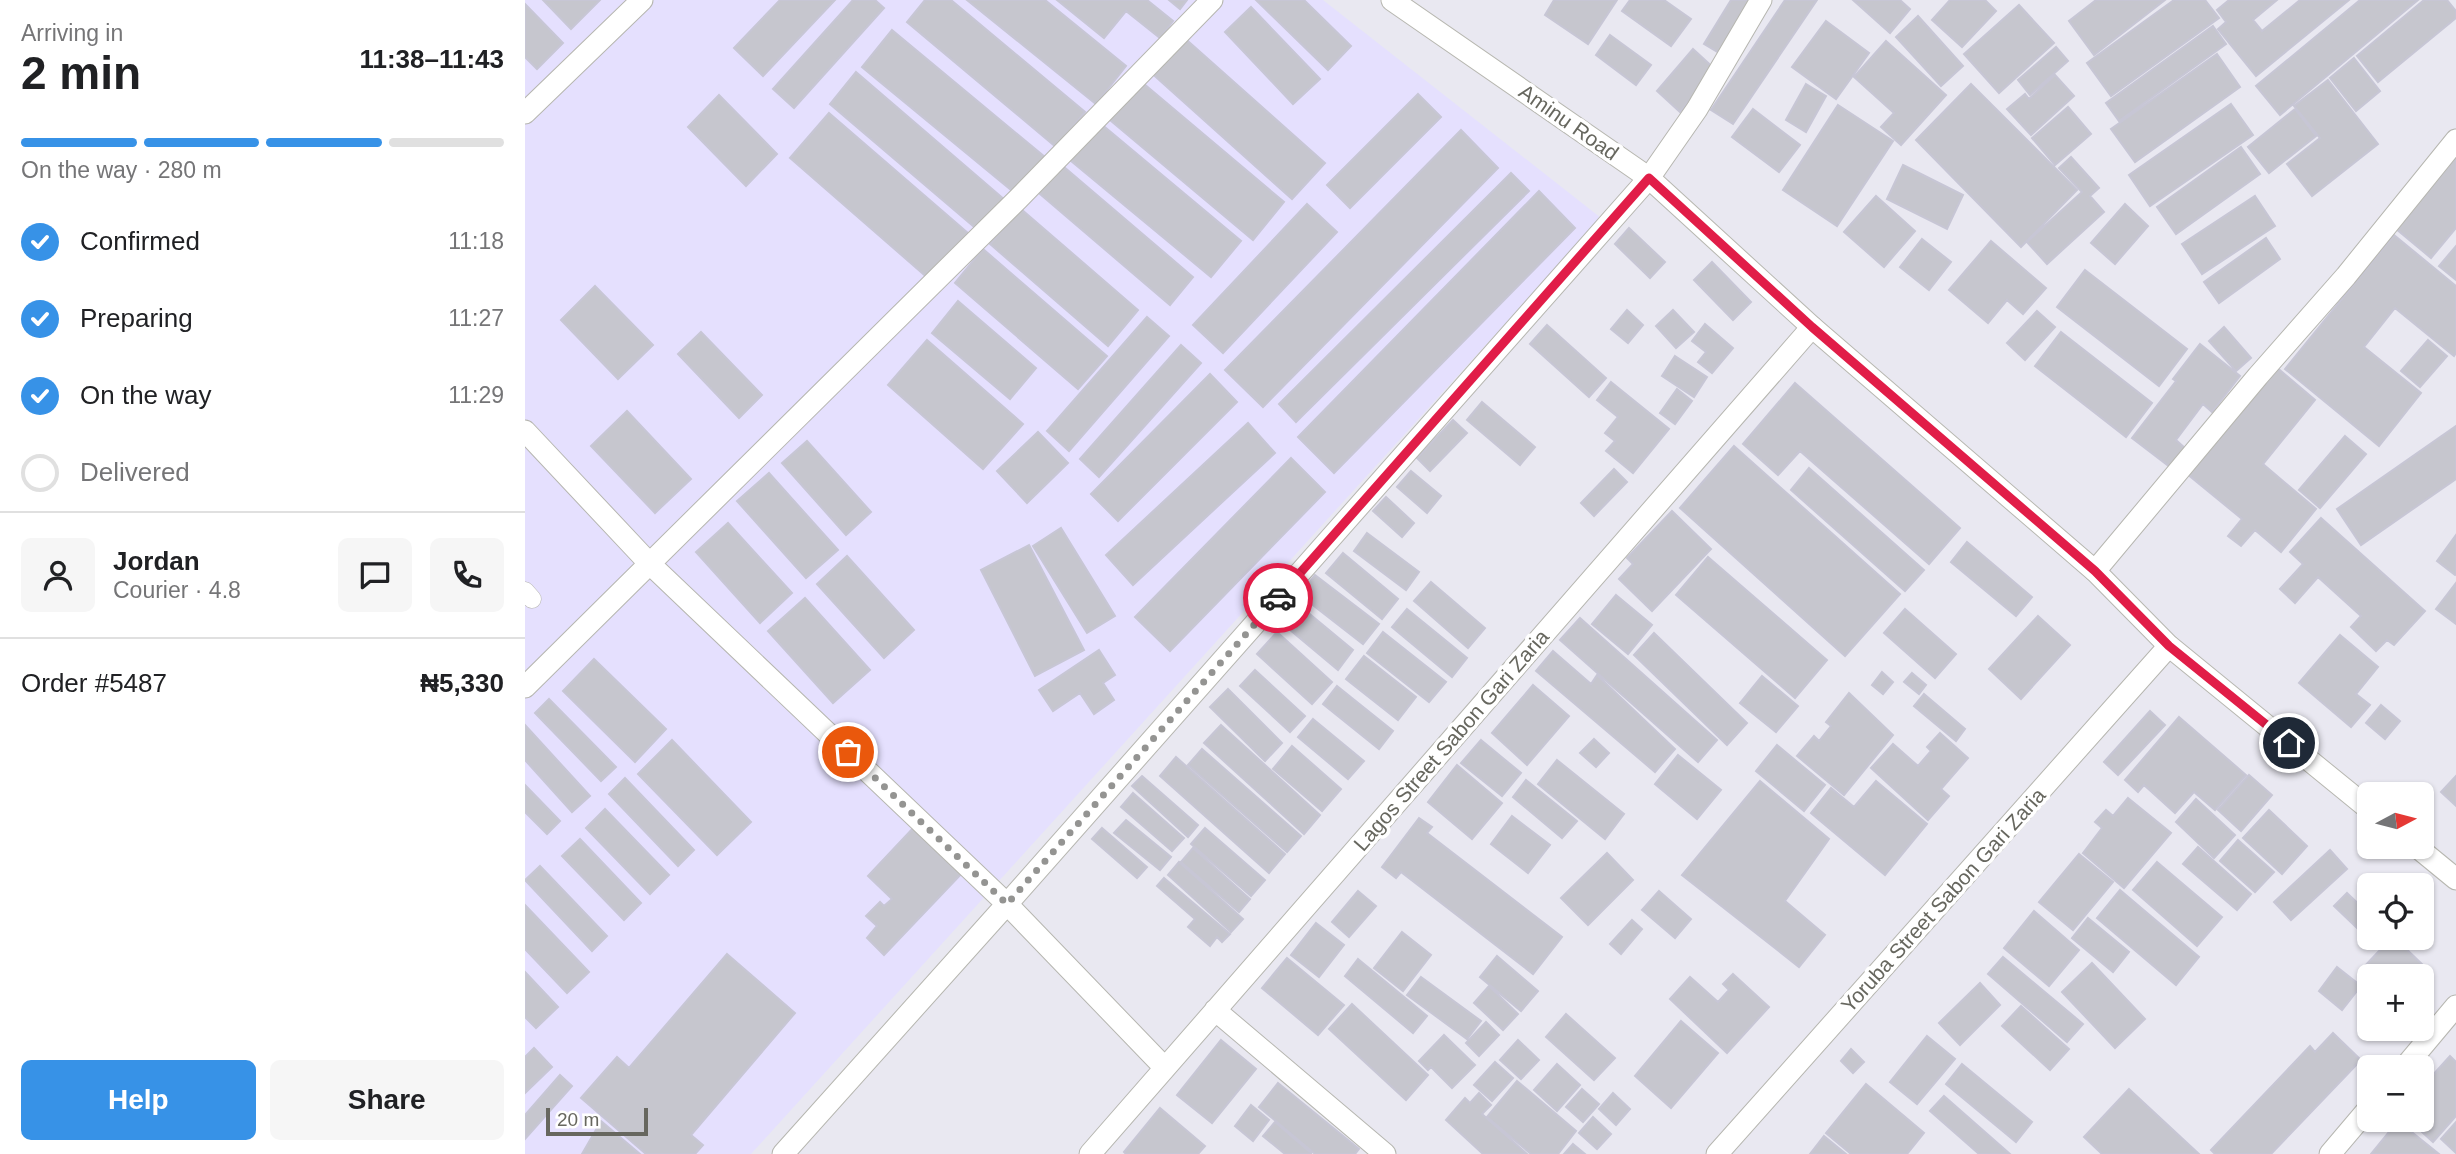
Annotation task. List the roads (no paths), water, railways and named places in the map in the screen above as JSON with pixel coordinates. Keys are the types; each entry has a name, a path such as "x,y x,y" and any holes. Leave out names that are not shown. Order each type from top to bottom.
{"street":[{"path":"525,113 642,0"},
{"path":"525,687 1018,199 1212,0"},
{"name":"Aminu Road","path":"1392,0 1649,178 1812,327 2095,571 2169,646 2357,799"},
{"path":"783,1154 1649,178 1697,109 1761,0"},
{"path":"2095,571 2346,276 2456,140"},
{"name":"Lagos Street Sabon Gari Zaria","path":"1090,1154 1812,327"},
{"path":"525,430 649,563 1007,904 1165,1068"},
{"name":"Yoruba Street Sabon Gari Zaria","path":"1717,1154 2169,646"},
{"path":"2432,859 2456,879"},
{"path":"2415,1055 2456,1006"},
{"path":"1215,1010 1385,1154"},
{"path":"2330,1154 2357,1122"}]}
